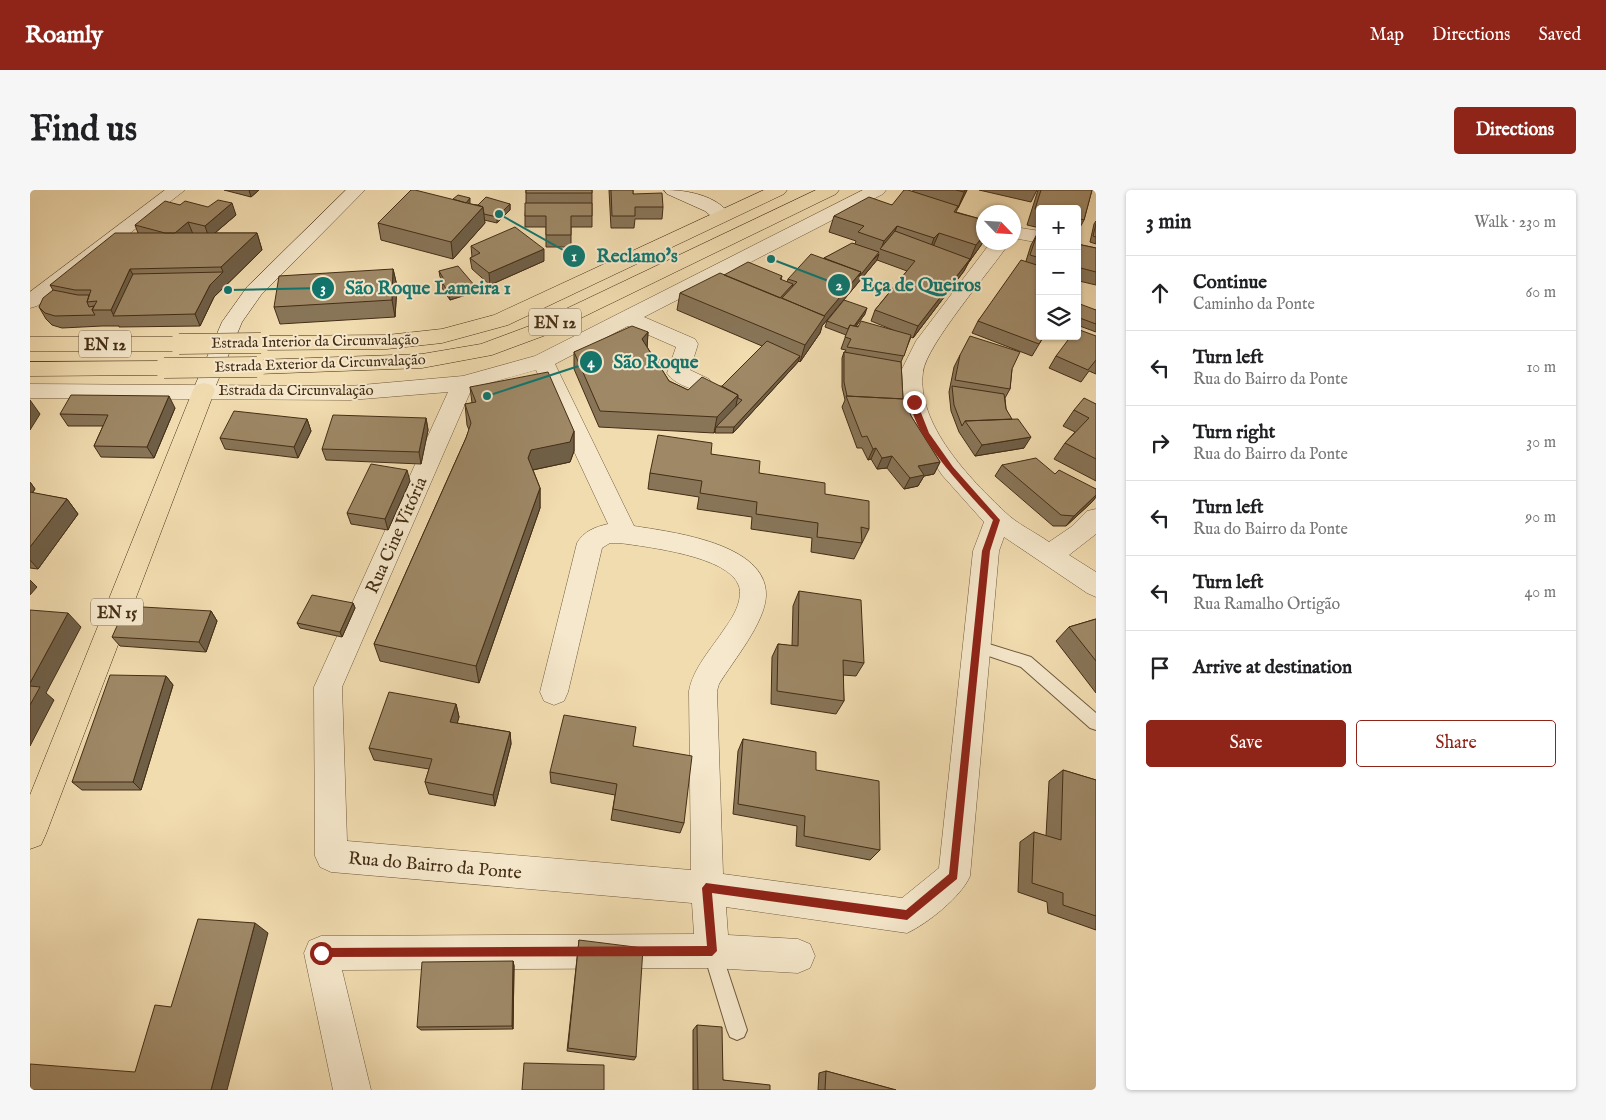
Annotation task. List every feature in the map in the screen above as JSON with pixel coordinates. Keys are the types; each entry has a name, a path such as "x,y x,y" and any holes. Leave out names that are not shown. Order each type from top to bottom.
{"main road":[{"name":"Estrada Interior da Circunvalação","path":"30,344 387,342 442,336 510,316 778,190"},
{"name":"Estrada Exterior da Circunvalação","path":"30,369 356,365 422,361 485,350 539,330 830,190"},
{"name":"EN 15","path":"30,834 204,390"}],"street":[{"path":"30,302 176,190"},
{"path":"204,390 232,322 254,291 356,190"},
{"path":"672,190 711,207 722,216"},
{"name":"Estrada da Circunvalação","path":"30,391 204,390 350,393 463,383 543,362 878,195"},
{"path":"1021,234 1036,236"},
{"path":"995,250 923,346 912,371 914,402 926,434 950,469 997,520 1096,586"},
{"path":"628,318 688,344 678,373 701,384"},
{"path":"543,362 625,534"},
{"name":"Rua Cine Vitória","path":"328,687 463,383"},
{"path":"1050,554 1080,534 1096,518"},
{"name":"Rua do Bairro da Ponte","path":"328,687 331,856 706,888 907,916 954,876 986,551 997,520"},
{"path":"554,692 590,543 600,535 610,532 625,534 715,553 731,560 744,572 753,587 751,605 704,687 706,888 712,951"},
{"path":"352,1090 321,953 712,951 798,956"}],"lane":[{"path":"976,646 1026,662 1096,723"},
{"path":"712,951 737,1030"}],"building":[{"path":"411,190 483,207 451,242 378,223"},
{"path":"526,190 592,190 592,193 526,193"},
{"path":"611,190 633,190 633,194 662,193 663,207 635,207 635,216 612,216"},
{"path":"904,190 908,190 958,206 954,212 976,218 976,245 939,233 934,238 897,226 884,241 858,232 864,226 834,216 869,197 892,205"},
{"path":"1041,190 1092,190 1084,220 1081,219 1081,205 1036,205"},
{"path":"458,195 470,198 466,203 453,199"},
{"path":"486,197 510,204 497,217 484,214 483,207 478,205"},
{"path":"218,200 232,203 205,226 188,222 175,233 165,233 135,225 165,201 180,205 185,201 208,207"},
{"path":"525,203 592,203 592,216 571,216 571,235 546,235 546,216 525,216"},
{"path":"1096,224 1096,237 1093,236"},
{"path":"515,227 544,249 489,273 470,258 480,253 471,246"},
{"path":"895,231 970,259 918,326 875,310 915,261 880,249"},
{"path":"115,233 257,233 221,267 130,269 111,310 92,310 97,301 87,302 91,290 75,290 50,285"},
{"path":"1036,237 1036,257 1030,255"},
{"path":"852,243 879,252 859,277 861,272 824,258"},
{"path":"1081,245 1096,248 1096,272 1081,268"},
{"path":"811,254 861,272 824,316 782,298 797,282 788,279"},
{"path":"1021,260 1036,265 1036,340 1042,340 1039,344 978,321"},
{"path":"748,262 782,276 780,279 793,284 780,298 724,275"},
{"path":"458,266 475,286 449,294 442,282 445,281 439,271"},
{"path":"393,269 392,300 274,307 279,276"},
{"path":"223,272 210,285 195,314 113,316 133,274"},
{"path":"720,273 825,316 805,345 680,293"},
{"path":"53,290 78,295 89,295 87,302 89,307 94,306 92,310 95,315 55,316 45,313 39,307 43,298"},
{"path":"844,300 867,308 854,326 850,325 848,329 827,321"},
{"path":"1081,304 1096,310 1096,324 1081,318"},
{"path":"861,321 911,335 904,356 847,347 851,339 845,337 850,325 858,327"},
{"path":"632,326 648,332 642,339 652,355 655,354 661,362 658,363 669,381 688,390 702,377 738,395 717,417 600,411 574,352"},
{"path":"1081,330 1096,336 1096,360 1088,370 1056,356 1068,340 1081,340"},
{"path":"970,336 1020,352 1012,369 1010,389 955,380 960,355"},
{"path":"767,341 800,356 734,427 716,427 742,400 738,398 738,395 722,386"},
{"path":"844,352 901,362 903,399 847,396 844,382"},
{"path":"548,372 574,431 570,442 531,450 528,458 540,488 476,666 374,644 466,438 471,423 465,404 476,402 470,387"},
{"path":"952,386 1004,394 1006,409 1012,419 965,421 962,426 954,405"},
{"path":"71,395 169,396 147,447 94,446 108,415 60,414"},
{"path":"846,396 906,399 911,416 940,462 918,466 924,475 910,478 892,456 882,458 876,448 873,449 867,436 862,437"},
{"path":"1084,398 1096,404 1096,459 1065,443 1089,418 1074,410"},
{"path":"234,411 307,419 294,447 220,438"},
{"path":"333,415 426,418 419,452 322,449"},
{"path":"1018,419 1031,437 982,445 965,421"},
{"path":"658,435 712,443 711,454 760,461 759,473 825,483 825,494 869,501 869,529 861,527 862,543 817,537 818,523 756,514 757,502 700,493 702,481 650,473"},
{"path":"1036,458 1055,474 1059,470 1096,489 1096,495 1074,516 1061,515 1002,465"},
{"path":"371,464 407,470 385,519 347,513"},
{"path":"30,492 67,499 30,547"},
{"path":"799,591 861,600 864,663 843,660 844,701 777,691 778,644 798,646"},
{"path":"312,595 353,603 340,632 297,623"},
{"path":"126,606 211,611 199,642 112,637"},
{"path":"30,610 68,613 30,683"},
{"path":"1096,619 1096,661 1069,627"},
{"path":"110,675 166,676 133,782 72,782"},
{"path":"30,686 40,687 30,705"},
{"path":"389,692 456,704 450,722 510,732 493,795 425,782 432,759 369,748"},
{"path":"564,715 636,727 633,746 692,756 684,823 613,809 617,784 550,772"},
{"path":"743,739 816,752 816,770 879,781 880,850 804,836 805,816 738,804"},
{"path":"1063,770 1096,780 1096,916 1063,905 1063,893 1032,883 1034,832 1061,840"},
{"path":"198,919 255,923 211,1090 30,1090 30,1064 135,1072 155,1005 171,1007"},
{"path":"579,940 643,948 636,1057 568,1048"},
{"path":"513,961 512,1026 417,1027 422,962"},
{"path":"697,1025 722,1027 723,1080 770,1085 770,1090 698,1090"},
{"path":"524,1063 604,1065 604,1090 522,1090"},
{"path":"826,1071 896,1090 825,1090"}],"place":[{"name":"Reclamo's","path":"499,214"},
{"name":"Eça de Queiros","path":"771,259"},
{"name":"São Roque Lameira 1","path":"228,290"},
{"name":"São Roque","path":"487,396"}],"route":[{"path":"321,953 712,951 706,888 907,916 954,876 986,551 997,520 950,469 926,434 914,402"}]}
